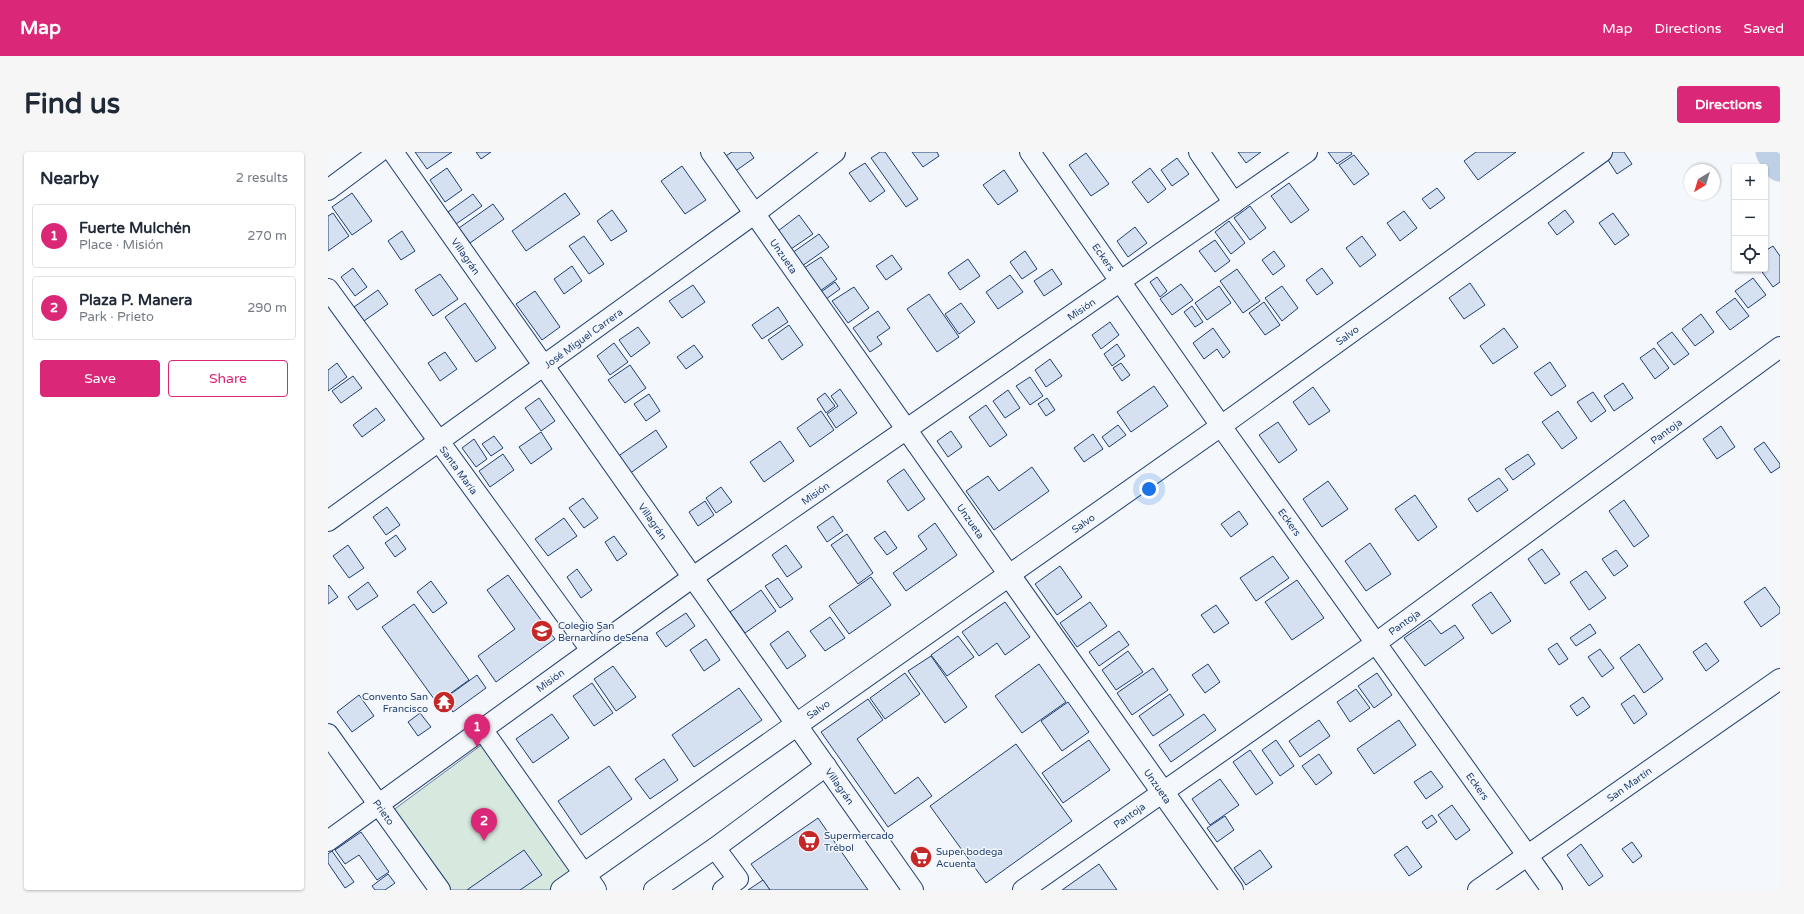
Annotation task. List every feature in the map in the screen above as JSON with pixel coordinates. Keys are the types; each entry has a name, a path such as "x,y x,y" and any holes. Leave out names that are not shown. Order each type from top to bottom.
{"main road":[{"name":"Salvo","path":"562,890 590,882 797,724 1009,575"},
{"name":"Unzueta","path":"1009,575 1232,890"}],"street":[{"path":"328,190 378,152"},
{"name":"Villagrán","path":"392,152 913,890"},
{"name":"Unzueta","path":"711,152 1009,575"},
{"name":"José Miguel Carrera","path":"328,521 754,214 835,152"},
{"name":"Eckers","path":"1030,152 1221,426 1552,890"},
{"path":"1198,152 1234,203"},
{"name":"Misión","path":"328,841 693,577 1307,152"},
{"name":"Salvo","path":"1009,575 1221,426 1602,152"},
{"name":"Santa María","path":"328,289 591,650"},
{"name":"Pantoja","path":"1023,890 1376,643 1780,348"},
{"name":"San Martín","path":"1478,890 1780,679"},
{"path":"482,729 590,882"},
{"name":"Prieto","path":"328,734 440,890"},
{"path":"654,890 715,848 826,766"},
{"path":"715,848 738,879 723,890"}],"shaded area":[{"path":"484,743 577,871 550,890 449,890 392,811"}],"building":[{"path":"415,152 452,152 427,169"},
{"path":"476,152 491,152 481,159"},
{"path":"732,152 750,152 754,158 734,172 724,157"},
{"path":"880,152 885,152 918,199 906,207 871,158"},
{"path":"912,152 937,152 939,156 923,167"},
{"path":"1238,152 1261,152 1246,163"},
{"path":"1328,152 1351,152 1352,154 1337,164"},
{"path":"1476,152 1516,152 1478,180 1464,161"},
{"path":"1613,152 1624,152 1632,164 1617,174 1606,157"},
{"path":"1086,153 1109,184 1091,196 1069,165"},
{"path":"1354,155 1369,174 1354,185 1339,165"},
{"path":"1177,158 1189,174 1172,186 1161,170"},
{"path":"865,163 885,191 870,202 849,173"},
{"path":"682,166 706,200 685,214 661,181"},
{"path":"447,168 462,190 445,202 430,180"},
{"path":"1150,168 1166,189 1148,203 1132,182"},
{"path":"1004,170 1018,191 998,205 983,185"},
{"path":"1289,183 1309,210 1291,223 1271,196"},
{"path":"1437,188 1445,198 1430,209 1422,199"},
{"path":"352,193 372,221 352,235 332,207"},
{"path":"565,193 580,214 526,251 512,231"},
{"path":"473,194 482,206 456,224 448,212"},
{"path":"493,204 504,219 470,243 459,228"},
{"path":"1250,206 1266,228 1250,240 1234,218"},
{"path":"612,210 627,231 611,241 597,221"},
{"path":"1565,210 1574,222 1557,235 1548,223"},
{"path":"1404,211 1417,228 1400,241 1387,223"},
{"path":"333,213 349,236 328,251 328,216"},
{"path":"1613,213 1629,235 1615,245 1599,223"},
{"path":"799,215 813,234 791,249 778,231"},
{"path":"1229,221 1245,243 1231,254 1215,232"},
{"path":"1135,227 1147,243 1128,257 1117,241"},
{"path":"402,231 415,251 401,260 388,241"},
{"path":"819,234 829,247 802,266 792,253"},
{"path":"584,236 604,264 589,274 569,246"},
{"path":"1362,236 1376,255 1360,267 1346,248"},
{"path":"1215,240 1230,261 1215,272 1199,251"},
{"path":"1773,246 1780,256 1780,282 1773,287 1762,272 1768,272 1768,249"},
{"path":"1025,251 1037,269 1022,279 1010,262"},
{"path":"1274,251 1285,266 1273,275 1262,260"},
{"path":"892,255 902,269 886,280 876,266"},
{"path":"821,257 837,279 820,291 804,268"},
{"path":"968,259 980,276 960,290 948,273"},
{"path":"572,266 582,281 564,294 554,279"},
{"path":"353,268 367,287 355,296 341,277"},
{"path":"1322,268 1333,283 1317,295 1306,280"},
{"path":"1052,269 1062,284 1044,296 1034,281"},
{"path":"1237,269 1260,301 1243,313 1220,281"},
{"path":"440,274 458,299 433,316 415,290"},
{"path":"1010,275 1023,292 998,309 986,292"},
{"path":"1157,277 1167,291 1160,297 1150,282"},
{"path":"1753,278 1766,295 1748,308 1735,291"},
{"path":"835,282 840,289 826,299 821,292"},
{"path":"1470,283 1485,305 1464,319 1449,298"},
{"path":"1181,284 1193,300 1172,315 1160,299"},
{"path":"693,285 705,302 682,318 669,301"},
{"path":"1219,286 1231,303 1207,320 1195,303"},
{"path":"1282,286 1298,308 1282,321 1265,298"},
{"path":"854,287 869,308 848,323 832,301"},
{"path":"378,290 388,304 364,321 354,307"},
{"path":"535,291 560,327 542,340 516,304"},
{"path":"929,294 959,337 937,352 907,309"},
{"path":"1735,298 1749,316 1730,330 1716,312"},
{"path":"1264,302 1280,325 1265,335 1249,313"},
{"path":"465,303 496,348 476,362 445,317"},
{"path":"961,303 975,322 959,334 945,314"},
{"path":"1192,306 1203,322 1195,327 1184,312"},
{"path":"778,307 788,322 762,339 752,325"},
{"path":"878,311 890,328 877,337 882,344 870,352 853,328"},
{"path":"1701,314 1714,332 1695,346 1682,329"},
{"path":"1110,322 1119,335 1101,349 1092,335"},
{"path":"789,325 803,345 782,360 768,340"},
{"path":"638,327 650,343 631,357 619,340"},
{"path":"1213,328 1230,352 1223,358 1217,349 1204,359 1193,343"},
{"path":"1504,328 1518,347 1493,364 1480,346"},
{"path":"1672,332 1689,354 1674,365 1657,343"},
{"path":"614,343 628,362 610,375 597,356"},
{"path":"1117,344 1125,356 1112,366 1104,354"},
{"path":"694,345 703,357 686,369 677,357"},
{"path":"1654,348 1669,368 1655,379 1640,358"},
{"path":"445,352 457,369 440,381 428,363"},
{"path":"1050,359 1062,376 1046,387 1035,370"},
{"path":"1550,362 1566,386 1551,396 1534,373"},
{"path":"337,363 347,377 328,391 328,370"},
{"path":"1121,363 1130,375 1122,381 1113,368"},
{"path":"630,365 646,388 625,403 608,380"},
{"path":"353,376 362,388 341,403 332,391"},
{"path":"1030,377 1043,396 1030,405 1016,386"},
{"path":"1623,383 1633,398 1614,411 1604,396"},
{"path":"1154,386 1168,406 1131,432 1117,412"},
{"path":"1313,387 1330,411 1309,425 1293,402"},
{"path":"840,389 857,413 836,428 827,414 838,406 831,396"},
{"path":"1008,390 1020,408 1005,418 993,401"},
{"path":"1593,392 1606,411 1591,422 1577,402"},
{"path":"825,393 835,406 826,413 817,399"},
{"path":"649,394 660,411 646,421 634,404"},
{"path":"539,398 555,421 541,431 525,408"},
{"path":"1047,398 1055,410 1046,416 1038,404"},
{"path":"986,405 1007,435 990,447 969,417"},
{"path":"376,408 385,420 362,437 353,425"},
{"path":"821,411 834,430 810,447 797,428"},
{"path":"1558,411 1577,438 1562,449 1542,422"},
{"path":"1278,422 1297,450 1279,463 1259,435"},
{"path":"1118,425 1126,435 1109,447 1102,437"},
{"path":"1721,426 1735,447 1717,459 1703,439"},
{"path":"656,430 667,447 629,474 617,457"},
{"path":"951,431 962,447 948,457 937,441"},
{"path":"541,432 552,449 531,464 519,447"},
{"path":"1093,434 1103,449 1084,462 1074,448"},
{"path":"494,436 503,448 491,456 482,444"},
{"path":"474,439 487,459 476,467 462,448"},
{"path":"780,441 794,461 764,482 750,462"},
{"path":"1764,442 1780,464 1780,467 1771,473 1754,449"},
{"path":"503,454 514,470 490,487 479,471"},
{"path":"1528,454 1535,464 1513,480 1505,469"},
{"path":"1032,467 1049,491 994,530 966,491 988,476 999,491"},
{"path":"904,469 925,499 908,511 887,481"},
{"path":"1499,478 1508,490 1477,512 1468,499"},
{"path":"1328,481 1348,509 1322,527 1303,499"},
{"path":"721,487 732,502 716,513 706,498"},
{"path":"1415,495 1437,527 1418,541 1395,509"},
{"path":"583,498 598,518 584,528 569,508"},
{"path":"1624,500 1649,536 1634,547 1609,511"},
{"path":"705,501 714,515 698,526 689,512"},
{"path":"387,507 400,525 386,535 373,517"},
{"path":"1239,511 1248,524 1231,537 1221,524"},
{"path":"833,516 843,531 827,542 817,527"},
{"path":"564,518 577,536 548,556 535,539"},
{"path":"935,523 957,555 906,591 893,573 927,549 918,536"},
{"path":"885,531 897,548 887,555 874,538"},
{"path":"847,534 873,573 858,584 831,545"},
{"path":"396,535 406,549 395,557 385,543"},
{"path":"614,536 627,554 617,561 605,542"},
{"path":"1370,543 1391,574 1366,591 1345,561"},
{"path":"348,545 364,568 349,578 333,556"},
{"path":"786,545 802,567 787,577 772,555"},
{"path":"1542,549 1560,574 1545,584 1528,559"},
{"path":"1616,550 1628,566 1614,576 1602,559"},
{"path":"1273,556 1289,578 1256,601 1240,578"},
{"path":"1060,566 1082,597 1057,615 1035,584"},
{"path":"577,569 592,590 581,598 567,577"},
{"path":"1586,571 1606,598 1589,610 1570,582"},
{"path":"508,575 555,639 496,682 478,656 515,629 487,590"},
{"path":"871,577 891,605 849,634 829,606"},
{"path":"778,578 793,599 780,608 765,586"},
{"path":"1297,580 1324,618 1292,640 1265,602"},
{"path":"431,581 447,603 433,613 417,592"},
{"path":"368,582 378,596 357,610 348,597"},
{"path":"329,585 338,597 328,604 328,586"},
{"path":"1765,587 1780,608 1780,613 1761,627 1744,602"},
{"path":"761,590 776,611 745,633 730,612"},
{"path":"1491,592 1511,621 1492,634 1472,605"},
{"path":"1005,602 1030,637 1005,655 997,643 979,656 962,632"},
{"path":"1090,602 1107,626 1077,647 1060,623"},
{"path":"414,604 469,680 437,703 382,627"},
{"path":"1216,605 1229,623 1214,633 1201,615"},
{"path":"686,613 695,626 666,647 656,633"},
{"path":"830,617 845,638 825,651 810,631"},
{"path":"1430,620 1441,634 1455,625 1464,638 1425,666 1404,638"},
{"path":"1590,624 1596,633 1576,646 1570,638"},
{"path":"788,631 806,656 787,669 770,644"},
{"path":"1119,631 1129,645 1099,666 1089,652"},
{"path":"958,636 974,657 947,676 931,655"},
{"path":"706,639 720,660 704,671 690,650"},
{"path":"1557,643 1568,659 1559,665 1548,649"},
{"path":"1706,643 1719,661 1706,671 1693,652"},
{"path":"1639,644 1663,679 1644,693 1620,658"},
{"path":"1600,649 1614,668 1602,677 1588,657"},
{"path":"1128,651 1143,672 1116,690 1102,670"},
{"path":"931,656 967,707 945,723 908,671"},
{"path":"1039,664 1066,702 1022,733 995,696"},
{"path":"1208,664 1220,682 1205,693 1192,675"},
{"path":"613,666 636,697 616,711 594,679"},
{"path":"1153,668 1168,690 1132,715 1117,693"},
{"path":"905,673 920,694 885,719 870,698"},
{"path":"1377,673 1392,695 1374,708 1358,686"},
{"path":"477,675 486,688 453,712 444,699"},
{"path":"592,683 613,713 594,726 573,696"},
{"path":"739,688 762,720 694,767 672,735"},
{"path":"1356,689 1370,708 1350,722 1337,702"},
{"path":"1170,694 1184,715 1153,736 1139,716"},
{"path":"359,695 374,716 352,732 337,712"},
{"path":"1634,695 1647,714 1634,724 1621,704"},
{"path":"1583,697 1590,707 1577,716 1570,706"},
{"path":"868,699 883,720 857,739 895,794 918,777 932,796 888,827 821,732"},
{"path":"1068,702 1089,732 1062,751 1041,721"},
{"path":"420,713 431,727 418,736 408,722"},
{"path":"552,714 569,738 533,763 516,739"},
{"path":"1204,714 1216,730 1171,762 1159,745"},
{"path":"1319,720 1330,736 1300,757 1289,741"},
{"path":"1399,720 1416,745 1374,774 1357,749"},
{"path":"1089,740 1110,770 1063,803 1042,773"},
{"path":"1276,740 1294,766 1280,776 1262,750"},
{"path":"1016,744 1072,821 986,883 930,806"},
{"path":"1250,750 1273,783 1256,795 1233,762"},
{"path":"1319,754 1332,773 1316,785 1302,766"},
{"path":"664,759 678,780 650,799 635,779"},
{"path":"609,766 632,799 581,835 558,801"},
{"path":"1431,771 1443,787 1426,799 1414,782"},
{"path":"1220,779 1239,805 1210,825 1192,799"},
{"path":"1452,805 1470,830 1456,840 1438,815"},
{"path":"1432,815 1437,822 1427,829 1422,822"},
{"path":"1225,816 1234,830 1217,842 1207,828"},
{"name":"Supermercado Trébol","path":"818,818 868,890 770,890 751,864"},
{"path":"361,832 389,872 377,880 359,855 345,864 335,850"},
{"path":"1632,842 1642,856 1633,863 1622,849"},
{"path":"1581,844 1603,876 1589,886 1567,855"},
{"path":"1407,846 1422,867 1409,876 1394,855"},
{"path":"524,850 542,875 520,890 467,890"},
{"path":"1260,850 1272,867 1246,885 1234,868"},
{"path":"332,851 354,882 345,888 328,863 328,854"},
{"path":"1099,864 1117,890 1062,890"},
{"path":"388,874 395,883 385,890 375,890 372,886"},
{"path":"763,880 770,890 748,890"}],"waterway":[{"path":"1771,152 1780,166"}],"place":[{"name":"Colegio San Bernardino deSena","path":"542,631"},
{"name":"Convento San Francisco","path":"444,702"},
{"name":"Fuerte Mulchén","path":"477,747"},
{"name":"Plaza P. Manera","path":"484,841"},
{"name":"Supermercado Trébol","path":"809,841"},
{"name":"Super bodega Acuenta","path":"921,857"}]}
